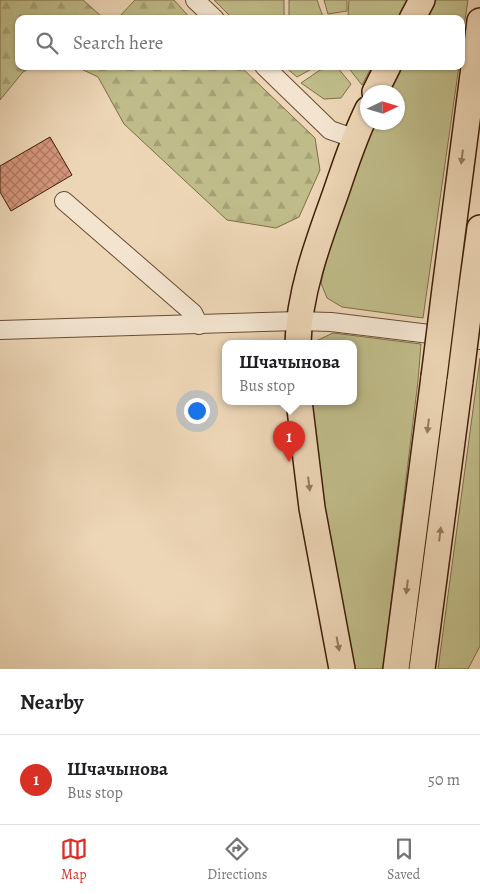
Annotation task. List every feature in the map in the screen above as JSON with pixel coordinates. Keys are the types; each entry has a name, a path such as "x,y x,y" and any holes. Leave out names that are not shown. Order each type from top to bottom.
{"highway":[{"path":"414,15 422,0"},
{"path":"396,669 480,22"},
{"path":"378,85 386,70"},
{"path":"298,332 320,236 353,138 360,124"},
{"path":"422,669 480,228"},
{"path":"299,405 312,508 342,669"}],"street":[{"path":"195,0 211,15"},
{"path":"268,70 330,130 353,138"},
{"path":"64,202 193,313 199,325"},
{"path":"0,330 199,325 298,332 331,322 480,340"}],"green space":[{"path":"0,0 83,0 100,15 15,15 15,70 27,70 0,100"},
{"path":"135,0 174,0 187,15 121,15"},
{"path":"214,0 284,0 284,15 229,15"},
{"path":"289,0 317,0 322,15 289,15"},
{"path":"324,0 347,0 347,11 328,14"},
{"path":"349,0 408,0 400,15 348,15"},
{"path":"435,0 468,0 465,20 465,15 428,15"},
{"path":"83,70 244,70 315,138 320,170 299,217 276,228 227,220 124,124 98,77"},
{"path":"289,70 310,70 297,77"},
{"path":"320,70 339,70 351,84 341,98 324,99 301,83"},
{"path":"350,70 370,70 362,85"},
{"path":"401,70 458,70 423,318 342,307 327,298 321,283 328,251 372,130 405,130 405,85 394,85"},
{"path":"333,333 421,344 383,669 354,669 317,464 311,405 357,405 357,340 318,340"},
{"path":"480,358 480,646 468,669 438,669"}],"building":[{"path":"50,137 72,175 11,211 0,192 0,166"}],"place":[{"name":"Шчачынова","path":"289,462"}]}
